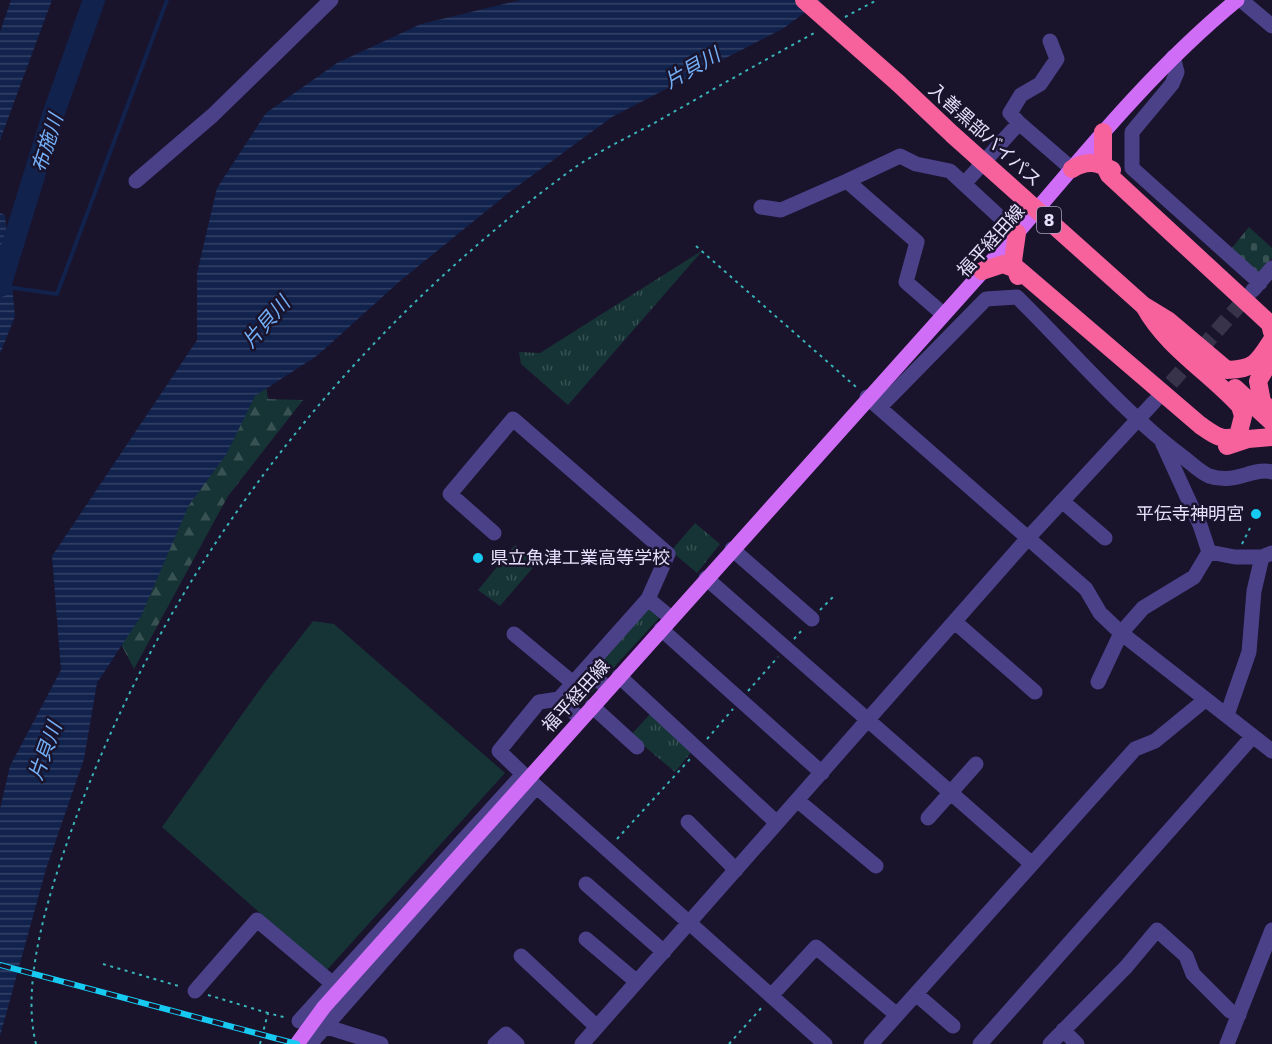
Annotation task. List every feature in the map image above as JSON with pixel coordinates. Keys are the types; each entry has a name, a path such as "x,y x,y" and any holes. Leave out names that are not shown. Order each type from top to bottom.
{"highway":[{"name":"入善黒部バイパス","path":"804,0 1272,422"},
{"path":"1093,169 1105,138"},
{"path":"1093,169 1272,319"},
{"path":"1093,169 1270,324 1272,332"},
{"path":"1009,262 1200,425 1218,437 1228,440 1238,436 1243,416 1240,406 1171,344 1155,326 1144,306"},
{"path":"1009,262 1210,441 1230,446 1248,439 1272,437"},
{"path":"1144,306 1169,321 1227,370 1245,370 1254,366 1272,340"},
{"path":"1272,358 1258,381 1262,402 1272,412"}],"main road":[{"name":"福平経田線","path":"887,376 1009,262 1093,169 1105,138 1161,69 1199,31 1236,0"},
{"name":"福平経田線","path":"297,1044 324,1007 529,780 732,549 873,403 887,376 943,314 1009,262"}],"street":[{"path":"136,181 213,115 331,0"},
{"path":"1241,0 1272,26"},
{"path":"1050,41 1058,59 1040,84 1021,95 1010,113 1019,123 1093,169"},
{"path":"1173,57 1177,72 1172,84 1132,132 1132,168 1265,277"},
{"path":"964,184 1019,123"},
{"path":"761,207 781,210 900,156 916,164 950,171 964,184 1009,262"},
{"path":"847,181 917,242 906,282 943,314"},
{"path":"1272,472 1258,472 1240,478 1222,479 1206,475 1139,420 1017,297 986,299 873,403 1086,589 1100,614 1121,633 1272,751"},
{"path":"582,1044 1028,538 1154,402"},
{"path":"494,534 450,494 513,419 668,554 648,599 559,699 539,702 499,751 825,1044"},
{"path":"1098,682 1121,633 1143,608 1194,577 1209,552 1200,525 1161,439"},
{"path":"1062,501 1105,537"},
{"path":"732,549 812,619"},
{"path":"1209,552 1235,557 1267,555 1254,591 1249,652 1227,715"},
{"path":"706,578 1032,864"},
{"path":"648,599 666,624 741,700 822,773"},
{"path":"955,622 1035,692"},
{"path":"514,634 573,683"},
{"path":"587,669 608,689"},
{"path":"619,676 777,824"},
{"path":"559,699 581,719"},
{"path":"875,1043 897,1015 1135,749 1155,741 1205,700"},
{"path":"592,706 637,747"},
{"path":"980,1044 1253,736"},
{"path":"928,818 976,764"},
{"path":"299,1021 529,780"},
{"path":"310,1044 529,780"},
{"path":"798,800 876,866"},
{"path":"687,822 736,870"},
{"path":"586,884 663,952"},
{"path":"195,991 257,920 333,984"},
{"path":"1050,1044 1126,967 1157,930 1186,956 1193,974 1230,1011 1239,1015"},
{"path":"1227,1044 1272,930"},
{"path":"586,939 637,982"},
{"path":"771,996 816,947 897,1015"},
{"path":"521,956 597,1027"},
{"path":"916,994 953,1026"},
{"path":"324,1026 381,1044"},
{"path":"1063,1030 1077,1044"},
{"path":"495,1044 506,1035 517,1044"}],"path":[{"path":"838,21 877,0"},
{"path":"36,1044 31,999 42,926 65,846 90,778 153,648 200,565 291,438 354,362 428,286 572,169 818,31"},
{"path":"696,246 873,403"},
{"path":"607,850 835,595"},
{"path":"729,1044 771,996"},
{"path":"260,1044 268,1013 299,1021"}],"green space":[{"path":"1249,227 1272,248 1272,258 1258,275 1231,249"},
{"path":"703,250 568,405 521,364 519,352 540,353"},
{"path":"263,366 268,399 303,400 228,496 134,669 105,613"},
{"path":"695,523 720,544 697,573 671,551"},
{"path":"515,545 536,564 500,606 478,590"},
{"path":"649,607 660,617 606,676 596,668"},
{"path":"313,621 334,624 505,773 326,971 162,827 263,685"},
{"path":"586,678 597,687 581,705 571,696"},
{"path":"651,713 693,750 675,772 631,735"}],"water":[{"path":"11,0 52,0 0,140 0,32"},
{"name":"片貝川","path":"520,0 822,0 784,28 612,117 511,191 400,281 318,355 255,396 226,455 189,505 141,616 97,683 84,759 46,869 0,1036 0,809 10,766 61,670 52,556 197,340 197,273 217,188 266,113 337,63 421,24"},
{"path":"0,213 5,215 15,316 0,354"}],"waterway":[{"name":"布施川","path":"0,286 52,118 94,0"},
{"path":"7,287 57,294 167,0"}],"tunnel":[{"path":"1156,400 1251,292"}],"railway":[{"path":"0,965 297,1044"}],"place":[{"name":"平伝寺神明宮","path":"1256,514"},
{"name":"県立魚津工業高等学校","path":"478,558"}]}
